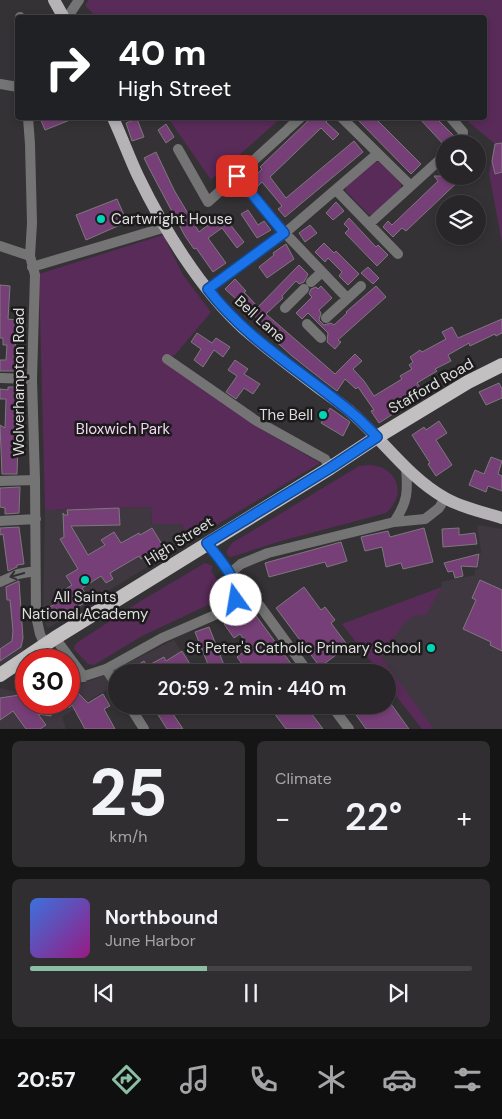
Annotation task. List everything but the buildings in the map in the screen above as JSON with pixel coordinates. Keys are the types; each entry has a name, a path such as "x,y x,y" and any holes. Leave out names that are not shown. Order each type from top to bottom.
{"highway":[{"name":"Stafford Road","path":"377,437 468,382 502,365"},
{"name":"High Street","path":"0,675 377,437"}],"main road":[{"path":"54,0 64,15"},
{"name":"Bell Lane","path":"114,120 138,176 166,227 217,301 242,327 274,354 352,413 406,468 445,498 502,518"}],"street":[{"path":"68,15 80,0"},
{"path":"0,84 15,86"},
{"name":"Wolverhampton Road","path":"28,120 32,213 30,256 34,275 32,379 36,480 36,616 40,634 84,677"},
{"path":"178,149 208,202 298,120"},
{"path":"344,120 411,186"},
{"path":"453,120 463,132 462,135"},
{"path":"208,289 284,233 377,154"},
{"path":"369,224 436,163"},
{"path":"237,176 284,233 347,298"},
{"path":"336,190 398,254"},
{"path":"32,267 166,227"},
{"path":"0,246 30,256"},
{"path":"285,308 322,272"},
{"path":"321,338 316,324 361,286"},
{"path":"167,359 191,370 255,420 324,460 330,468"},
{"path":"0,378 32,379"},
{"path":"394,522 405,503 408,492 406,468"},
{"path":"0,481 36,480"},
{"path":"229,574 241,564 268,553 394,522 425,519 439,508 445,498"},
{"path":"0,521 36,519"},
{"path":"80,678 106,669 162,638 231,608 236,600 237,591 229,574 207,543"},
{"path":"0,582 18,574 35,571"},
{"path":"237,591 248,595 260,606 302,664"},
{"path":"135,714 144,729"},
{"path":"338,714 349,729"}],"shaded area":[{"name":"All Saints National Academy","path":"151,507 152,524 181,524 191,540 48,628 43,620 45,510"},
{"name":"St Peter's Catholic Primary School","path":"477,525 502,529 502,729 422,729 396,696 396,664 373,664 342,624 442,587 441,582 475,575 475,570 478,569 481,550"},
{"path":"18,579 23,649 15,649 15,656 0,667 0,587"},
{"path":"174,640 190,664 126,664"},
{"path":"108,673 108,689 80,706 80,683"},
{"path":"0,688 15,692 15,714 67,714 62,717 66,729 0,729"}],"green space":[{"path":"89,0 502,0 502,243 489,173 495,144 466,120 487,120 487,15 94,15 85,5"},
{"path":"169,120 279,120 211,180"},
{"path":"373,162 381,162 401,184 401,189 375,214 369,215 346,191 346,185"},
{"name":"Bloxwich Park","path":"163,235 183,275 211,312 175,355 162,359 262,430 320,463 191,540 181,524 152,524 151,507 45,510 39,274"},
{"path":"369,465 387,470 396,482 397,498 393,506 386,513 281,541 231,557 227,555 227,550 232,543 359,466"},
{"path":"205,563 213,566 211,571 217,580 223,580 227,591 225,597 142,636 94,665 88,664 80,655 80,649 74,649 75,645 139,602"},
{"path":"442,587 426,615 414,616 404,623 381,657 386,664 373,664 342,624"},
{"path":"396,677 434,729 422,729 396,696"}],"place":[{"name":"Cartwright House","path":"101,219"},
{"name":"The Bell","path":"323,415"},
{"name":"All Saints National Academy","path":"85,580"},
{"name":"St Peter's Catholic Primary School","path":"431,648"}],"route":[{"path":"236,600 237,591 234,583 207,543 286,496 377,437 352,413 274,354 242,327 208,289 284,233 237,176"}]}
